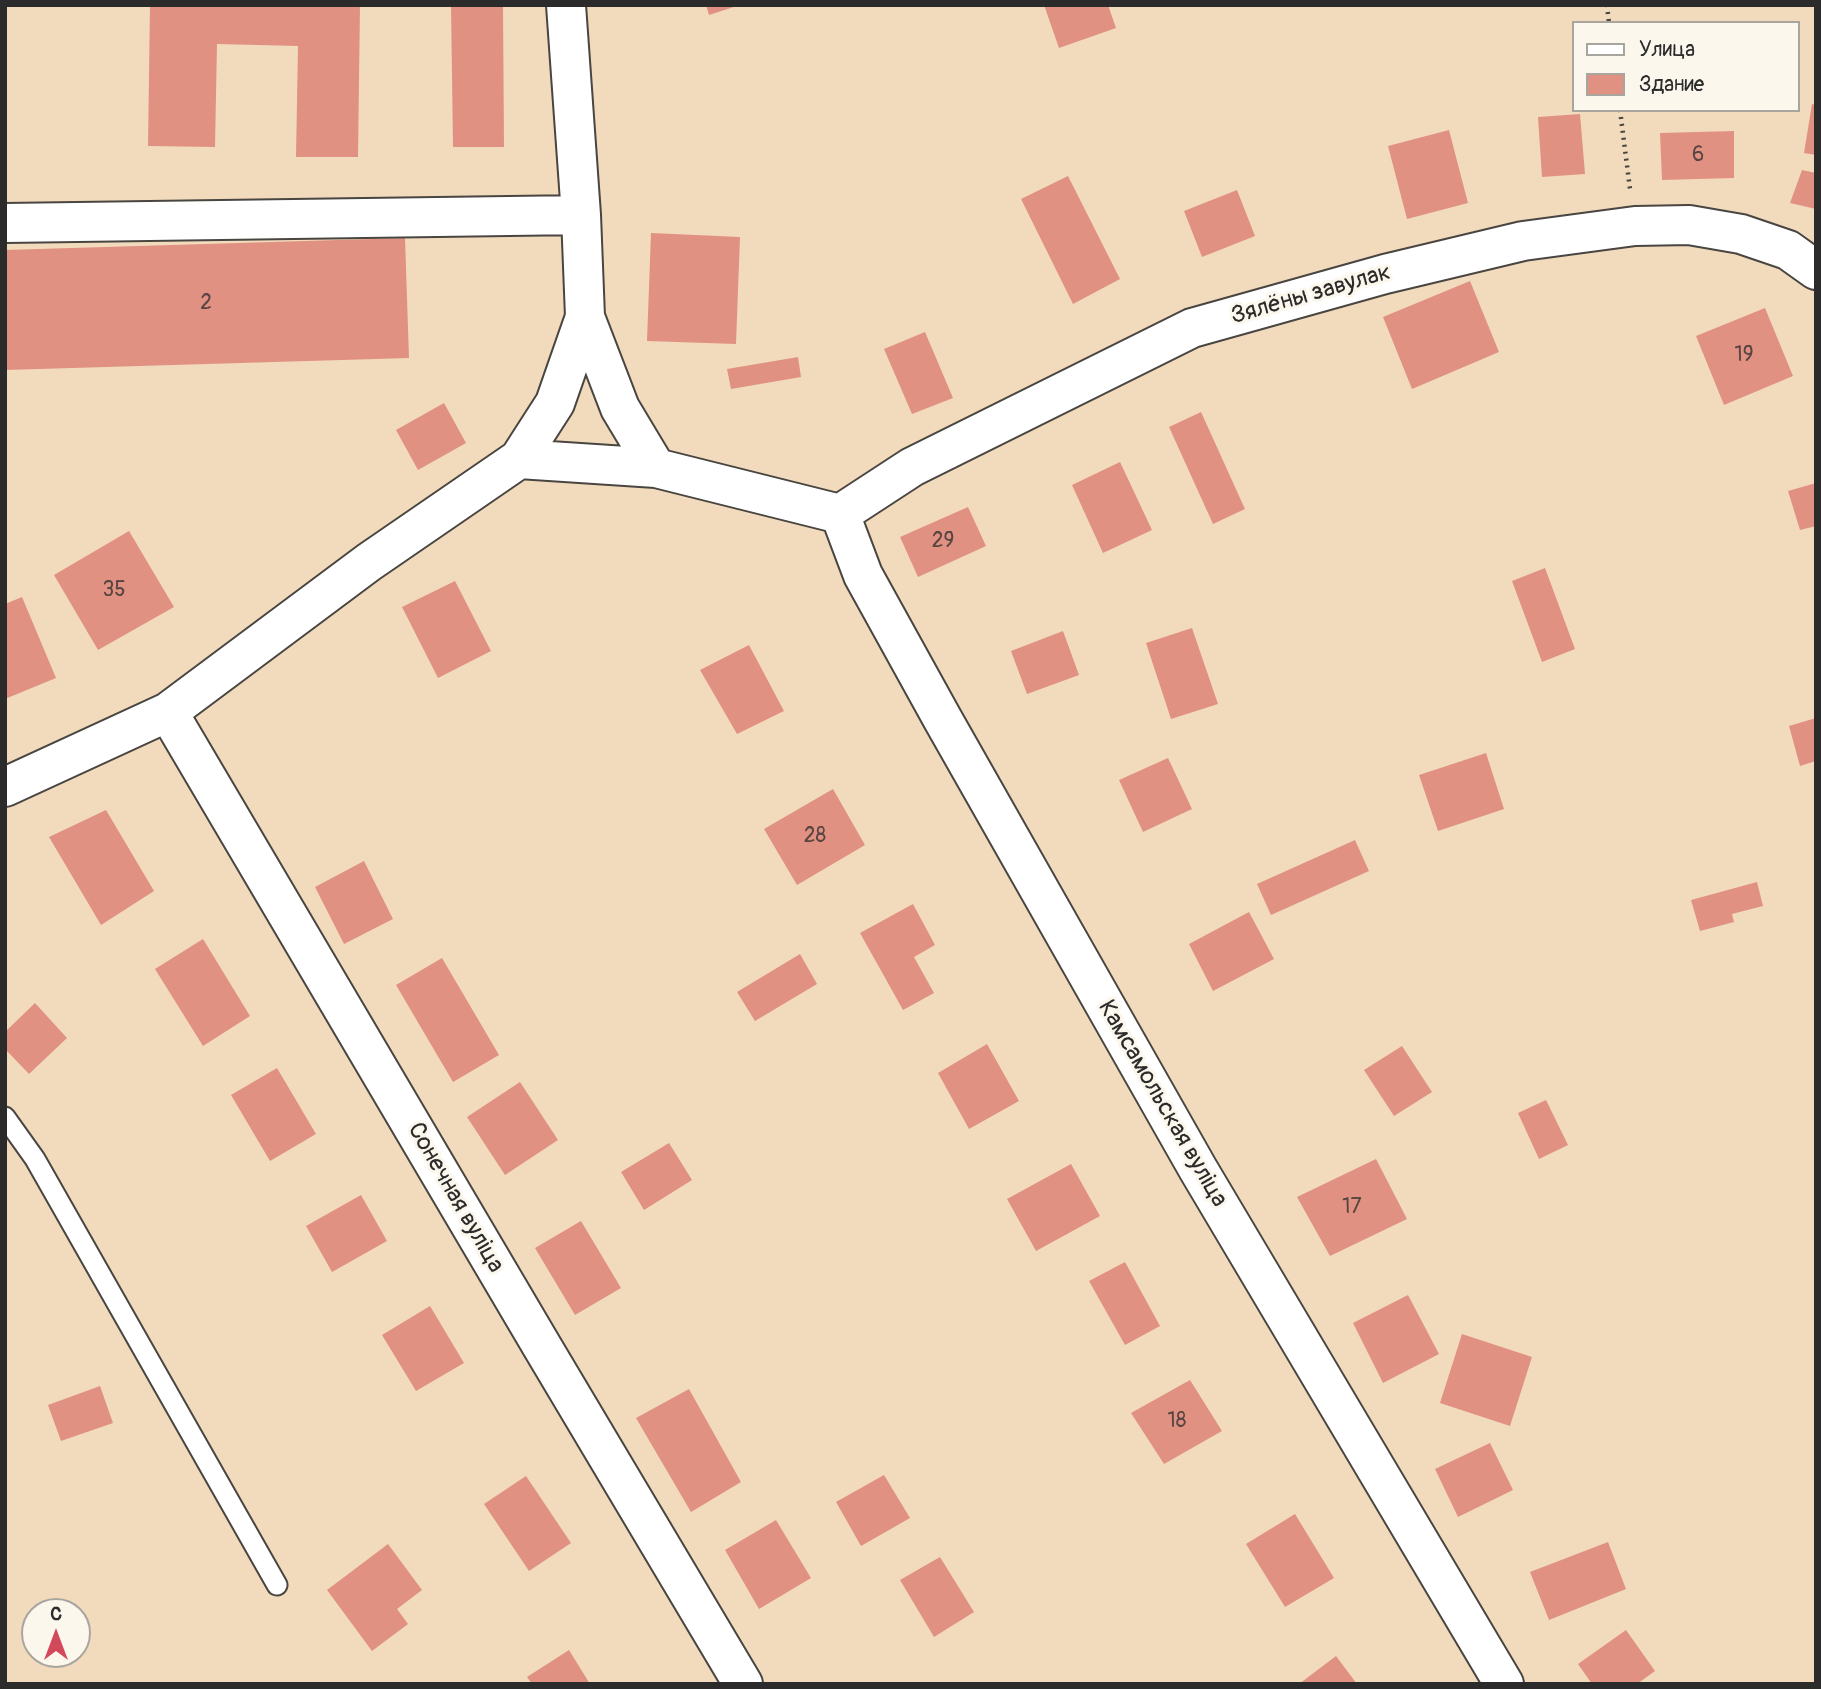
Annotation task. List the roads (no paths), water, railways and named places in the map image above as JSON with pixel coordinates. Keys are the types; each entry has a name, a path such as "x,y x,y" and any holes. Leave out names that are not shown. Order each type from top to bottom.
{"street":[{"path":"566,5 586,317 620,408 656,468"},
{"path":"5,223 581,215"},
{"name":"Зялёны завулак","path":"840,514 912,467 1192,328 1385,274 1522,241 1634,226 1689,225 1741,234 1788,250 1816,270"},
{"path":"5,787 168,712 369,562 519,459 555,403 586,317"},
{"path":"519,459 656,468 840,514"},
{"name":"Камсамольская вуліца","path":"840,514 863,575 942,718 1205,1181 1504,1684"},
{"name":"Сонечная вуліца","path":"168,712 743,1684"}],"lane":[{"path":"5,1118 12,1124 34,1159 277,1585"}]}
